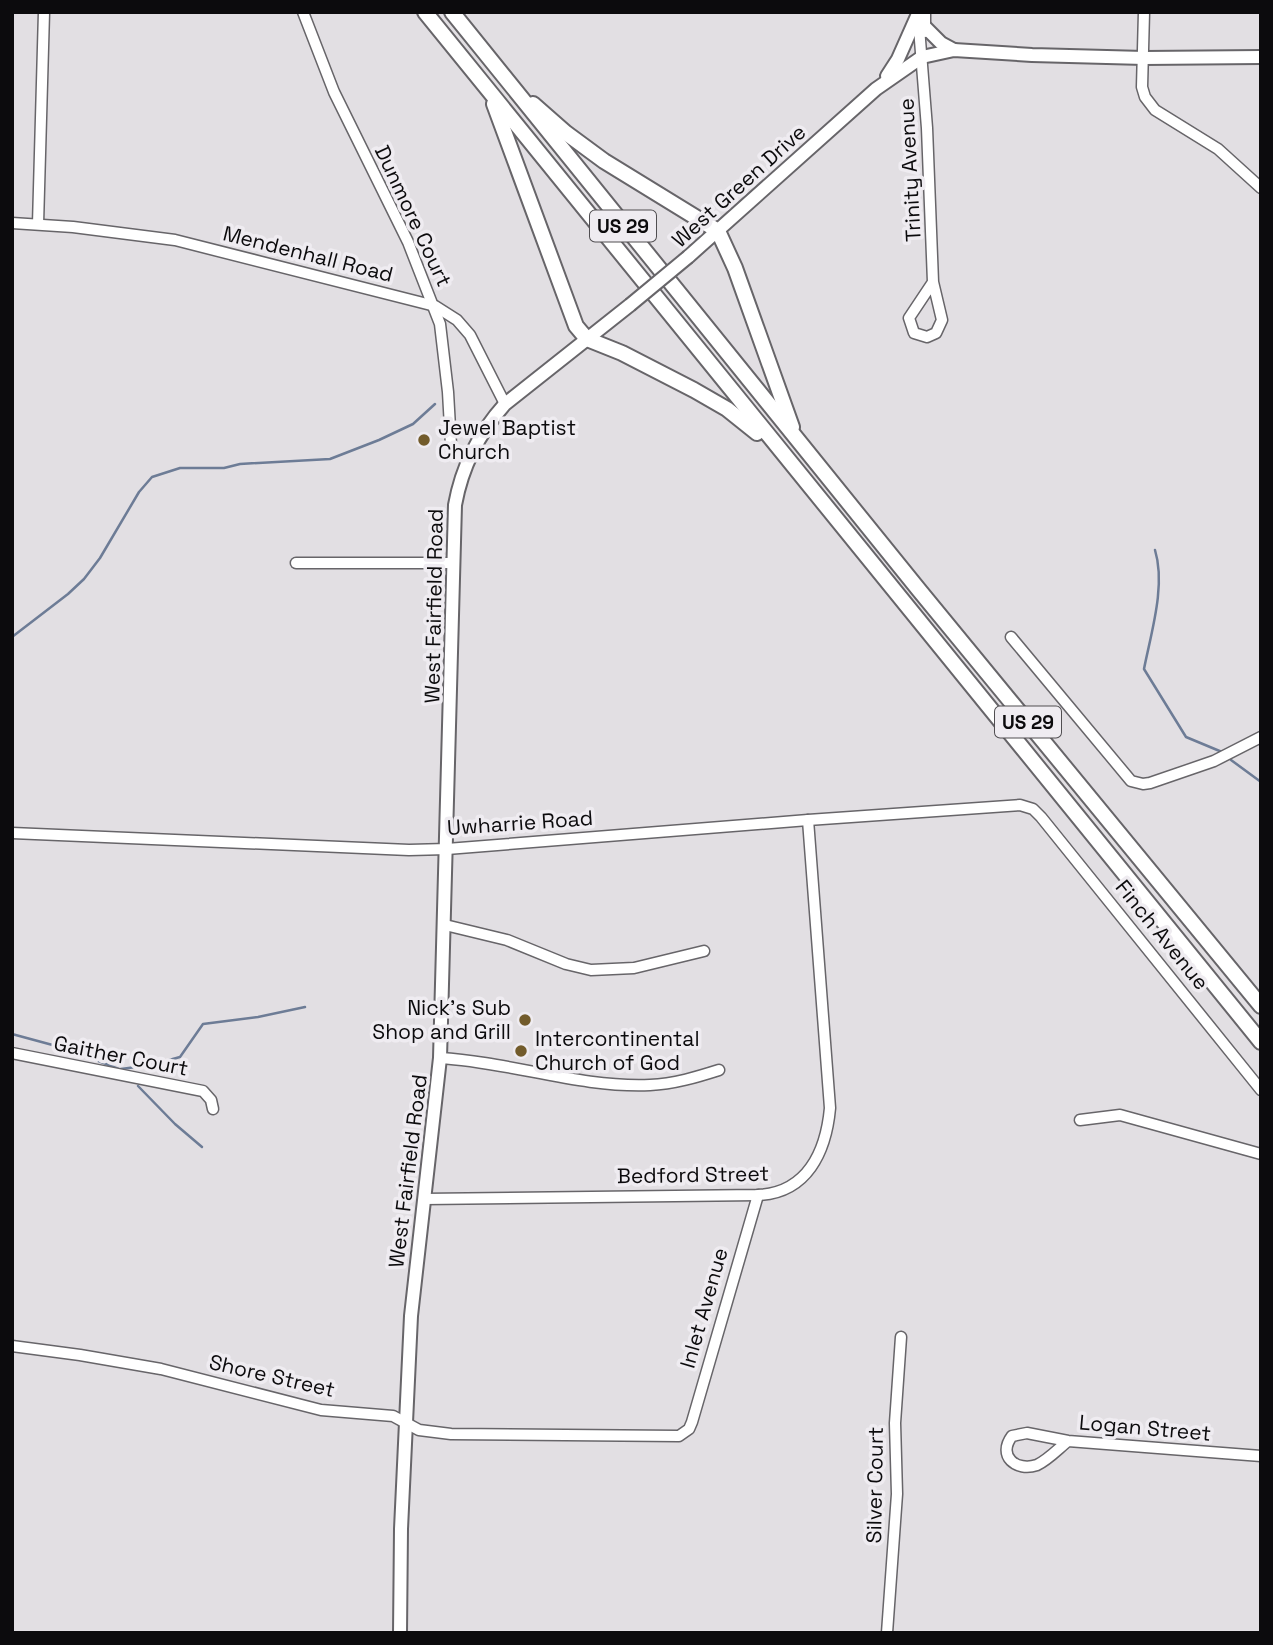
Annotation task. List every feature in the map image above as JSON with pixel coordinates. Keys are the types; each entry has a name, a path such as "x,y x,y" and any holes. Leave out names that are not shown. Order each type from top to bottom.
{"highway":[{"name":"US 29","path":"425,12 1261,1042"},
{"name":"US 29","path":"452,12 503,78 1261,1006"},
{"path":"503,78 566,133 604,161 718,231 735,268 796,438"},
{"path":"490,93 576,326 586,339 694,390 727,409 777,448"}],"main road":[{"path":"881,85 898,59 920,13"},
{"path":"925,27 941,43 954,50"},
{"name":"West Green Drive","path":"467,462 479,437 505,404 688,257 881,85 922,57 954,50 1144,58 1261,57"},
{"name":"West Green Drive","path":"922,57 941,58 987,51"},
{"name":"West Fairfield Road","path":"400,1633 401,1529 411,1316 439,1085 454,505 467,462"}],"street":[{"path":"38,224 44,12"},
{"name":"Dunmore Court","path":"303,12 334,92 408,242 440,324 451,445"},
{"path":"1144,12 1142,87 1149,103 1155,110 1218,149 1261,188"},
{"name":"Trinity Avenue","path":"920,13 925,27 922,57"},
{"name":"Trinity Avenue","path":"920,13 933,282 941,314 941,326 932,336 918,335 909,324 910,314 933,282"},
{"name":"Mendenhall Road","path":"12,223 175,240 433,305 457,320 470,335 505,404"},
{"path":"296,563 452,563"},
{"path":"1012,637 1131,781 1150,783 1214,761 1261,737"},
{"name":"Uwharrie Road","path":"12,833 410,850 998,806 1020,805 1030,808"},
{"name":"Finch Avenue","path":"1030,808 1041,817 1261,1090"},
{"name":"Bedford Street","path":"424,1199 758,1195 778,1193 798,1183 819,1152 829,1118 830,1099 808,820"},
{"path":"445,925 507,940 566,964 591,970 634,968 704,951"},
{"name":"Gaither Court","path":"12,1053 202,1091 211,1100 214,1109"},
{"path":"440,1058 503,1065 567,1078 626,1085 653,1085 687,1080 719,1070"},
{"path":"1080,1121 1120,1115 1261,1154"},
{"name":"Inlet Avenue","path":"687,1431 692,1422 758,1195"},
{"name":"Silver Court","path":"887,1633 897,1494 895,1423 901,1337"},
{"name":"Shore Street","path":"12,1346 128,1363 229,1385 321,1410 393,1416 419,1430 451,1434 672,1437 687,1431"},
{"name":"Logan Street","path":"1068,1441 1044,1462 1035,1465 1021,1466 1008,1458 1005,1446 1015,1433 1027,1433 1068,1441 1261,1456"}],"waterway":[{"path":"12,637 84,579 100,558 139,492 152,477 180,468 224,468 240,464 330,459 413,424 435,404"},
{"path":"1155,550 1158,594 1144,669 1186,737 1222,752"},
{"path":"1231,760 1261,782"},
{"path":"121,1069 180,1057 203,1024 258,1017 305,1007"},
{"path":"12,1034 71,1050 121,1070"},
{"path":"138,1086 202,1147"}],"place":[{"name":"Jewel Baptist Church","path":"424,440"},
{"name":"Nick's Sub Shop and Grill","path":"525,1020"},
{"name":"Intercontinental Church of God","path":"521,1051"}]}
